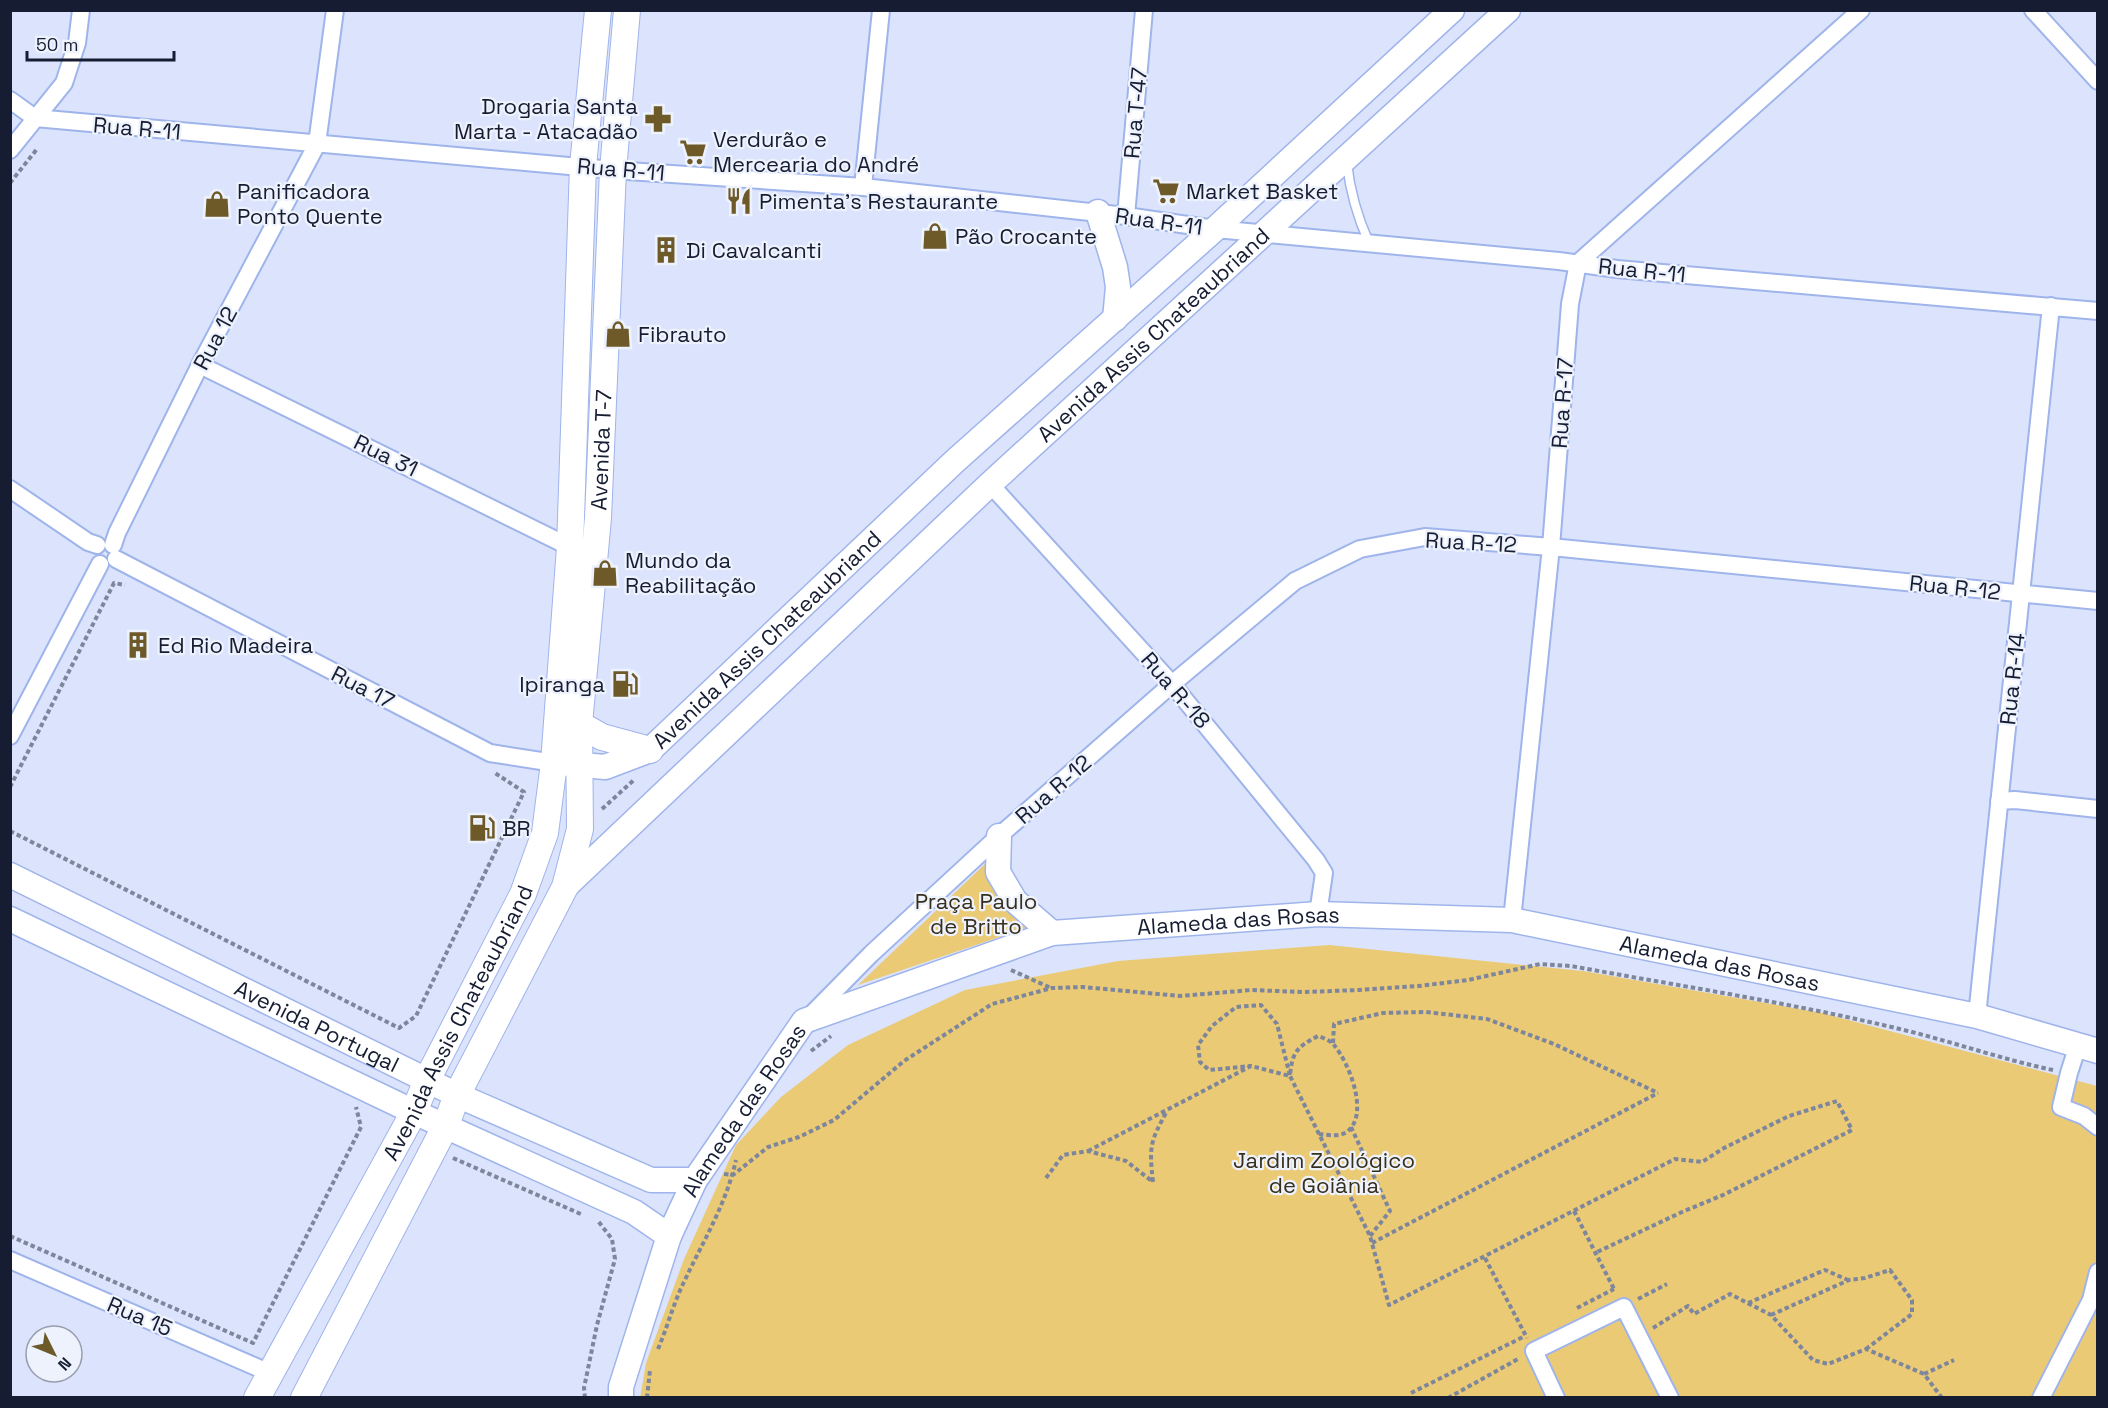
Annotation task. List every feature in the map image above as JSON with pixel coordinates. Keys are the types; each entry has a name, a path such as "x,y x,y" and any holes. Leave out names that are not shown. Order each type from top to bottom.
{"main road":[{"name":"Avenida T-7","path":"554,763 570,547 583,166 598,10"},
{"name":"Avenida T-7","path":"565,886 580,829 579,724 598,518 613,170 627,10"},
{"name":"Avenida Assis Chateaubriand","path":"256,1398 414,1112 427,1080 523,894 545,833 554,763 605,767 650,750 956,462 1215,229 1452,10"},
{"name":"Avenida Assis Chateaubriand","path":"303,1398 446,1125 457,1095 565,886 990,484 1508,10"},
{"path":"1098,212 1115,267 1118,287 1115,319"},
{"path":"579,724 602,737 650,750"},
{"path":"999,836 998,872 1015,901 1052,933"},
{"name":"Avenida Portugal","path":"10,875 457,1095 651,1180 698,1175"},
{"name":"Alameda das Rosas","path":"621,1398 621,1387 669,1236 698,1175 804,1022 1052,933 1318,914 1512,920 1977,1016 2088,1048"},
{"name":"Avenida Portugal","path":"10,919 414,1112 634,1212 669,1236"},
{"path":"634,1212 648,1193 651,1180"}],"street":[{"path":"10,150 64,83 78,43 81,10"},
{"path":"317,144 335,10"},
{"path":"863,187 881,10"},
{"name":"Rua T-47","path":"1126,216 1144,10"},
{"path":"1578,263 1861,10"},
{"path":"2033,10 2097,81"},
{"path":"10,100 35,118"},
{"name":"Rua R-11","path":"35,118 613,170 863,187 1098,212 1215,229 1578,263 1617,269 2097,310"},
{"name":"Rua 12","path":"10,736 104,547 317,144"},
{"name":"Rua R-17","path":"1512,920 1551,547 1570,303 1578,263"},
{"name":"Rua R-14","path":"1977,1016 2051,306"},
{"name":"Rua 31","path":"200,365 570,547"},
{"name":"Rua R-18","path":"990,484 1172,684 1316,860 1324,873 1318,914"},
{"name":"Rua 17","path":"10,489 104,547 489,753 554,763"},
{"name":"Rua R-12","path":"804,1022 871,954 999,836 1172,684 1295,581 1360,549 1425,537 1551,547 2097,601"},
{"path":"1999,801 2015,800 2097,809"},
{"path":"2088,1048 2069,1073 2061,1107 2084,1116 2097,1127"},
{"name":"Rua 15","path":"10,1260 270,1372"},
{"path":"2041,1398 2091,1300 2097,1272"},
{"path":"1556,1398 1534,1351 1624,1307 1670,1398"}],"lane":[{"path":"1346,157 1351,192 1369,243"}],"path":[{"path":"10,183 37,149"},
{"path":"10,787 114,584 136,588"},
{"path":"10,831 399,1028 416,1016 525,792 494,772"},
{"path":"698,1175 733,1175 768,1147 799,1137 834,1120 904,1061 992,1004 1052,988 1083,987 1180,996 1251,990 1303,992 1359,990 1468,980 1540,963 1570,966 1787,1004 1913,1032 2011,1061 2069,1073"},
{"path":"1002,968 1052,988"},
{"path":"1290,1076 1251,1066 1209,1070 1200,1062 1198,1045 1212,1026 1236,1007 1261,1005 1277,1024 1290,1076 1370,1236 1389,1305 1675,1159 1702,1162 1724,1148 1789,1116 1837,1101 1852,1130 1723,1195 1595,1253"},
{"path":"1333,1043 1334,1024 1383,1013 1426,1012 1487,1019 1554,1044 1658,1093 1372,1243"},
{"path":"806,1055 832,1035"},
{"path":"1290,1076 1292,1057 1303,1044 1318,1036 1333,1043 1346,1064 1358,1100 1357,1119 1347,1132 1337,1135 1319,1134"},
{"path":"1046,1178 1063,1155 1088,1151 1251,1066"},
{"path":"1088,1151 1126,1161 1152,1182 1149,1153 1154,1135 1168,1110"},
{"path":"10,1236 253,1343 361,1127"},
{"path":"1351,1127 1390,1211 1370,1236"},
{"path":"443,1154 601,1222 612,1239 615,1259 597,1325 584,1388 585,1398"},
{"path":"655,1355 675,1302 708,1237 733,1175 737,1157"},
{"path":"1574,1211 1624,1307 1667,1284"},
{"path":"1448,1398 1534,1351 1485,1258"},
{"path":"1748,1303 1825,1270 1849,1280"},
{"path":"1639,1337 1688,1306 1694,1314 1730,1294 1771,1315 1813,1360 1828,1364 1866,1349 1911,1314 1912,1300 1890,1270 1865,1278 1849,1280 1771,1315"},
{"path":"1574,1309 1614,1288"},
{"path":"1411,1393 1535,1330"},
{"path":"1866,1349 1924,1374 1942,1398"},
{"path":"1924,1374 1954,1360"},
{"path":"647,1398 651,1363"}],"green space":[{"name":"Praça Paulo de Britto","path":"985,864 1003,897 1029,927 858,985"},
{"name":"Jardim Zoológico de Goiânia","path":"1329,945 1583,971 1822,1013 2097,1086 2097,1397 640,1398 646,1363 684,1259 736,1145 781,1097 848,1045 965,990 1118,961"}],"place":[{"name":"Drogaria Santa Marta - Atacadão","path":"658,119"},
{"name":"Verdurão e Mercearia do André","path":"693,152"},
{"name":"Market Basket","path":"1166,191"},
{"name":"Pimenta's Restaurante","path":"739,201"},
{"name":"Panificadora Ponto Quente","path":"217,204"},
{"name":"Pão Crocante","path":"935,236"},
{"name":"Di Cavalcanti","path":"666,250"},
{"name":"Fibrauto","path":"618,334"},
{"name":"Mundo da Reabilitação","path":"605,573"},
{"name":"Ed Rio Madeira","path":"138,645"},
{"name":"Ipiranga","path":"625,684"},
{"name":"BR","path":"482,828"}]}
